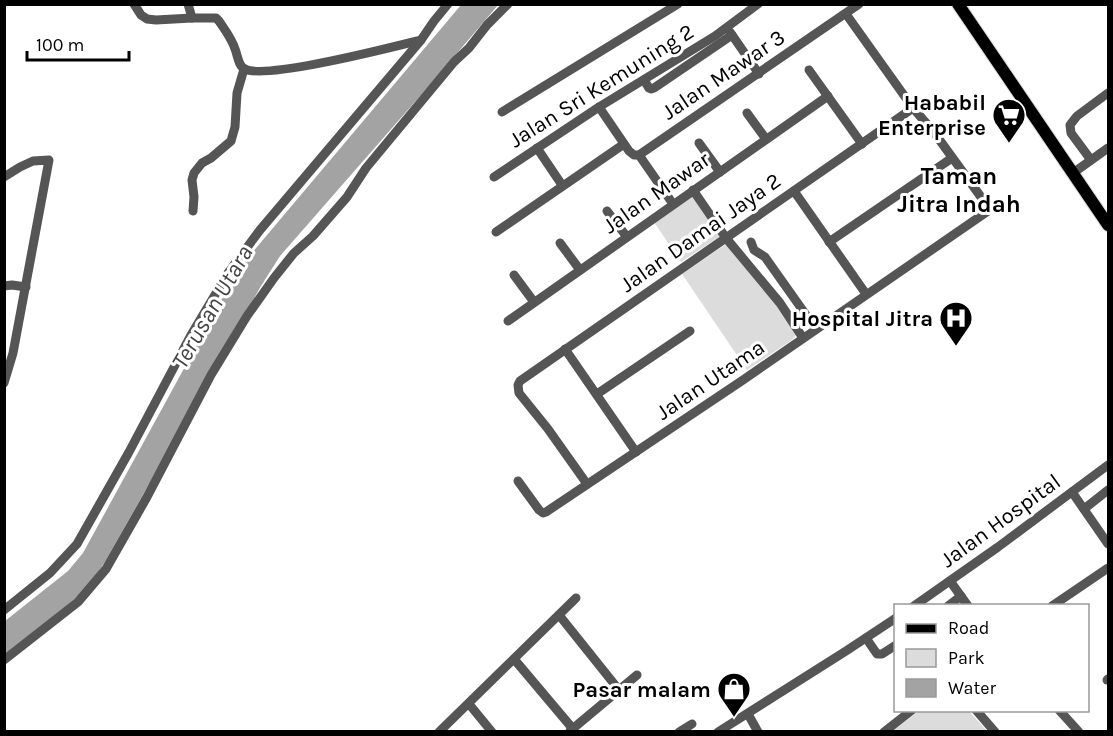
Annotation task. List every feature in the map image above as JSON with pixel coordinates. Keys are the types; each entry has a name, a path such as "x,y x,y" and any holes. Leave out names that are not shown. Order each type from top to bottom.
{"main road":[{"path":"958,4 1108,225"}],"street":[{"path":"134,4 141,15 147,19 216,18 234,46 241,66 255,72 280,70 421,40"},
{"path":"188,4 192,18"},
{"path":"4,610 50,573 77,544 191,335 228,273 260,230 421,40 448,4"},
{"path":"4,660 86,594 106,569 152,488 211,375 239,328 274,278 294,253 313,236 347,197 366,168 454,62 508,4"},
{"name":"Jalan Sri Kemuning 2","path":"502,112 678,4"},
{"name":"Jalan Sri Kemuning 2","path":"494,177 644,80 730,32 758,4"},
{"name":"Jalan Mawar 3","path":"639,155 859,4"},
{"path":"830,242 952,158 846,14"},
{"path":"730,32 759,74"},
{"path":"193,211 192,180 194,173 202,163 231,141 235,127 237,93 244,69"},
{"path":"809,70 862,144"},
{"path":"1091,160 1071,133 1070,125 1077,116 1108,93"},
{"name":"Jalan Mawar","path":"508,321 828,96"},
{"path":"599,108 629,151 634,155 639,155 674,204"},
{"name":"Jalan Damai Jaya 2","path":"587,484 519,393 518,385 523,378 913,108"},
{"path":"747,112 766,139"},
{"path":"699,143 720,172"},
{"path":"496,232 624,144"},
{"path":"537,148 562,186"},
{"path":"1073,173 1108,148"},
{"name":"Jalan Utama","path":"518,481 543,513 558,505 985,213 989,208 952,158"},
{"path":"4,177 33,161 49,160 13,353 4,383"},
{"path":"693,190 726,238 780,303 803,338"},
{"path":"794,191 866,294"},
{"path":"607,211 627,237"},
{"path":"751,242 754,250 765,258 816,329"},
{"path":"560,243 580,270"},
{"path":"514,275 534,302"},
{"path":"4,286 26,287"},
{"path":"780,303 791,295"},
{"path":"597,394 690,331"},
{"path":"565,349 636,452"},
{"name":"Jalan Hospital","path":"917,604 1108,465"},
{"path":"1072,492 1107,539"},
{"path":"1084,509 1105,493 1108,505"},
{"path":"1055,604 1108,568"},
{"path":"950,581 967,604"},
{"path":"951,604 961,596"},
{"path":"439,732 576,598"},
{"path":"559,615 619,690"},
{"path":"718,732 894,619"},
{"path":"866,638 877,654 882,654 894,646"},
{"path":"514,659 571,730 637,675"},
{"path":"469,704 492,732"},
{"path":"884,731 911,712"},
{"path":"977,712 995,732"},
{"path":"1060,712 1079,732"},
{"path":"748,714 758,732"},
{"path":"679,732 692,723"}],"green space":[{"path":"694,194 722,235 681,262 654,222"},
{"path":"726,244 771,293 797,334 792,340 747,370 682,274"},
{"path":"918,712 970,712 987,731 895,732 894,730"}],"water":[{"name":"Terusan Utara","path":"461,5 498,5 280,256 89,586 66,607 5,654 5,621 68,571 83,553 233,279 246,260"}],"place":[{"name":"Hababil Enterprise","path":"1009,144"},
{"name":"Hospital Jitra","path":"956,347"},
{"name":"Pasar malam","path":"734,718"}],"district":[{"name":"Taman Jitra Indah","path":"959,190"}]}
